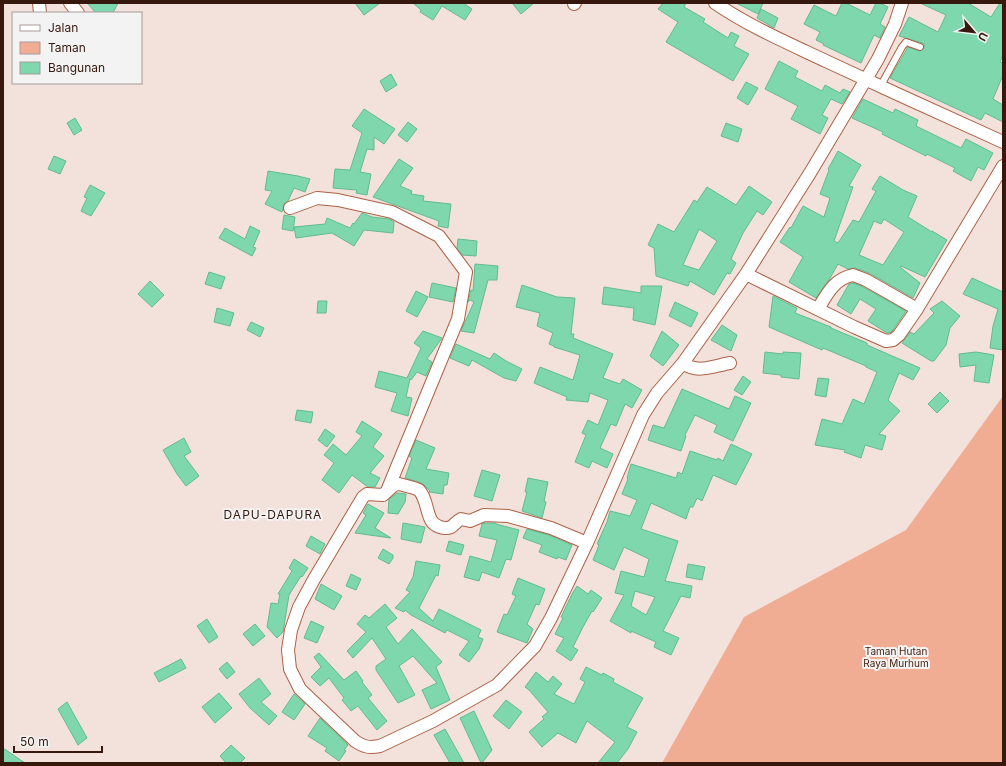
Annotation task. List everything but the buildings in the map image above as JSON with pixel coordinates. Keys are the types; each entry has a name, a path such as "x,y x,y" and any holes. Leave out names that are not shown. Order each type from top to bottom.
{"street":[{"path":"70,3 77,12"},
{"path":"715,3 783,41 880,87 1003,142"},
{"path":"587,543 551,528 508,516 484,515 470,521 461,519 450,527 441,528 434,525 431,521 428,507 419,490 399,484 394,485 383,495 367,494 362,497 299,607 291,630 288,650 290,669 300,689 355,741 364,747 371,748 380,746 433,721 497,685 535,646 551,618 587,543 643,415 657,393 683,363 746,274 810,173 889,37 902,3"},
{"path":"746,274 854,327 886,341 893,340 899,335 917,309 1003,166"},
{"path":"290,208 317,198 338,200 392,212 439,236 466,272 458,319 387,491"},
{"path":"818,309 831,288 841,280 853,275 866,280 917,309"},
{"path":"683,363 695,369 730,363"}],"lane":[{"path":"880,87 906,42 920,47"}],"green space":[{"name":"Taman Hutan Raya Murhum","path":"1003,396 1003,763 662,763 744,617 906,530"}],"district":[{"name":"DAPU-DAPURA","path":"273,515"}]}
